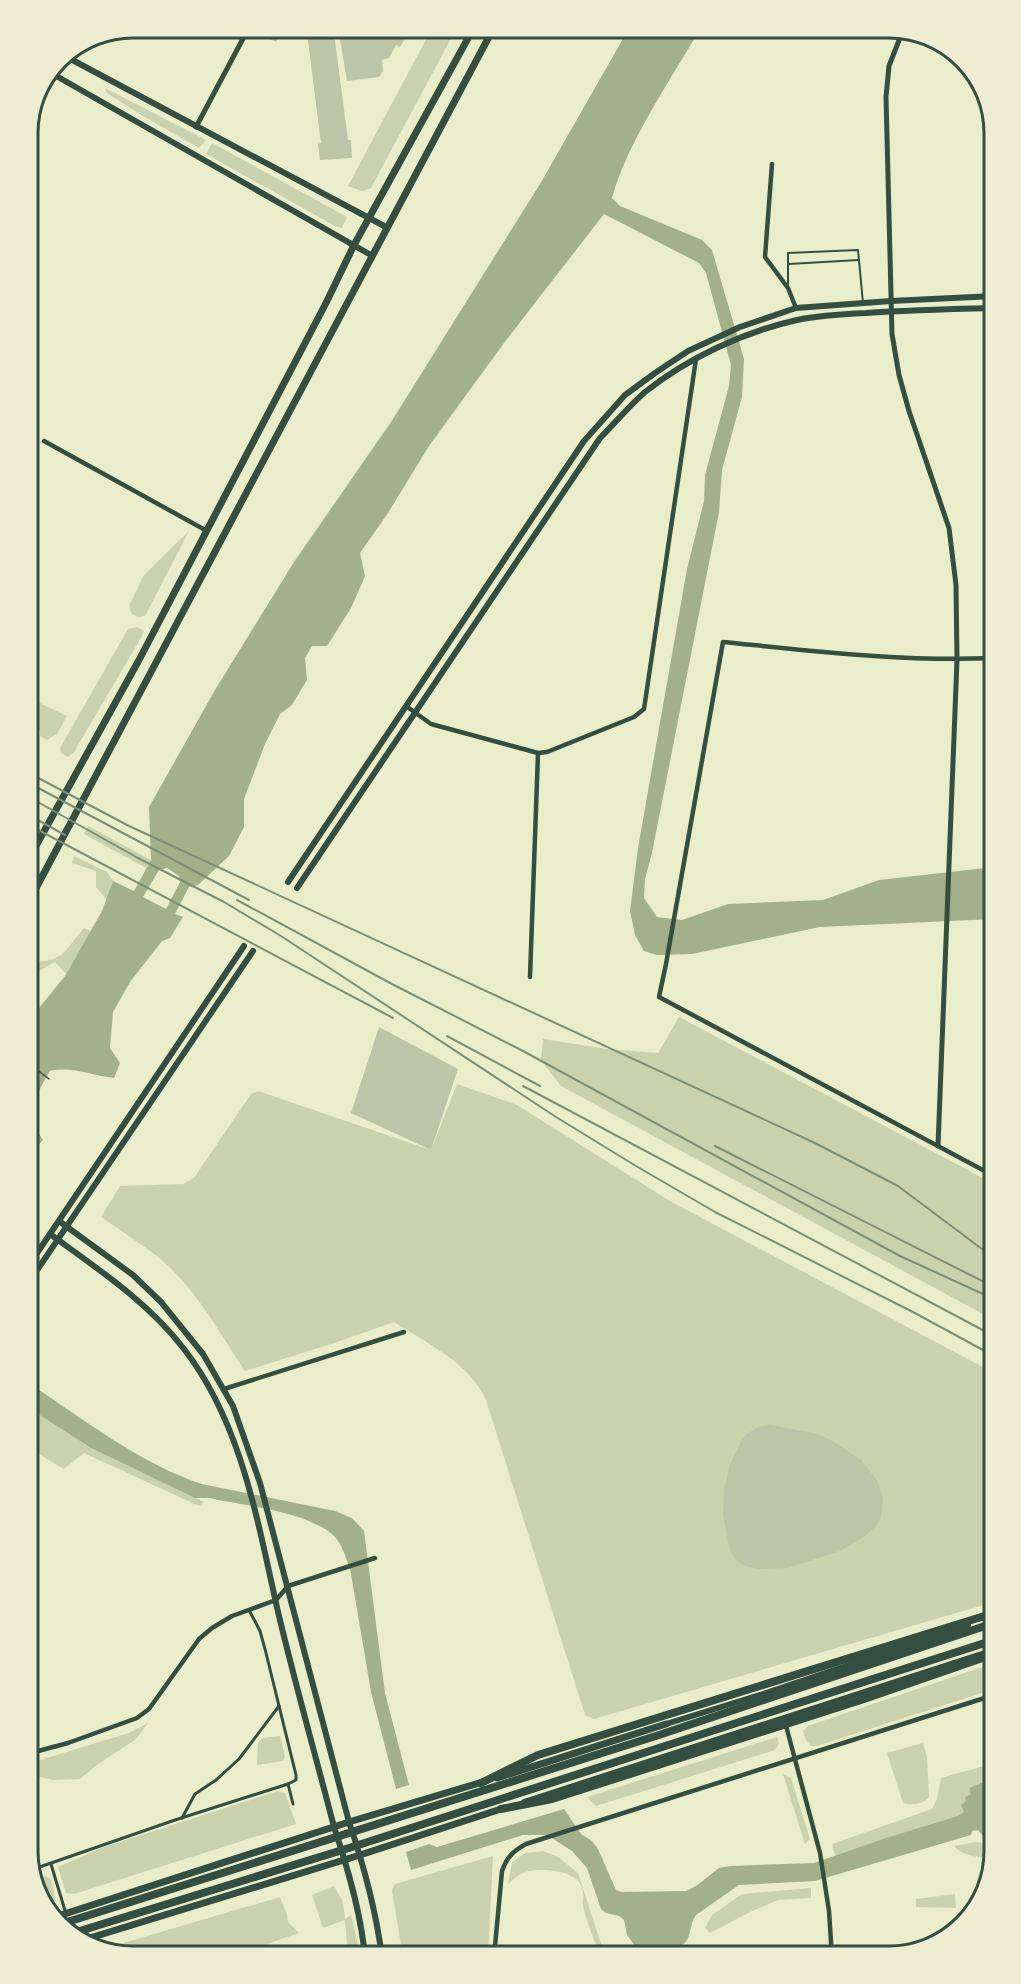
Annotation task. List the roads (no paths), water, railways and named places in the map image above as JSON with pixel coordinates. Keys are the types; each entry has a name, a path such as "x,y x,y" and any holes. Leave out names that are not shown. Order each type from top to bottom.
{"highway":[{"path":"481,1783 538,1755 983,1617"},
{"path":"68,1922 659,1735 983,1627"},
{"path":"81,1931 349,1848 983,1644"},
{"path":"501,1809 552,1798 864,1699 983,1656"}],"main road":[{"path":"38,841 139,660 327,303 354,245 468,38"},
{"path":"38,884 488,38"},
{"path":"72,60 386,227"},
{"path":"56,76 371,255"},
{"path":"288,882 584,441 625,395 688,351 740,327 796,308 983,297"},
{"path":"297,888 600,438 645,393 696,359 772,326 826,315 983,308"},
{"path":"38,1252 244,946"},
{"path":"38,1268 253,951"},
{"path":"59,1221 133,1275 162,1302 203,1354 233,1407 255,1466 278,1548 349,1822 360,1855 378,1926 381,1946"},
{"path":"50,1234 126,1289 158,1319 185,1350 205,1379 223,1415 243,1471 265,1550 334,1827 345,1860 364,1946"},
{"path":"62,1915 349,1822 764,1694 983,1618"},
{"path":"92,1937 345,1860 983,1655"}],"street":[{"path":"196,127 243,38"},
{"path":"900,38 889,66 886,97 892,334 899,375 915,432 949,528 956,585 957,660 938,1146"},
{"path":"772,164 765,257 788,288 796,308"},
{"path":"406,706 431,724 538,753 547,752 634,717 644,709 696,359"},
{"path":"44,441 207,531"},
{"path":"983,659 957,660 892,657 723,642 676,911 658,998 983,1170"},
{"path":"530,977 538,753"},
{"path":"224,1389 404,1332"},
{"path":"38,1751 136,1718 149,1709 199,1639 232,1616 276,1600 288,1586 375,1558"},
{"path":"39,1868 296,1780 260,1631 248,1609"},
{"path":"495,1946 502,1871 508,1856 526,1844 983,1699"},
{"path":"182,1818 195,1794 216,1780 239,1759 279,1706"},
{"path":"784,1718 821,1859 831,1946"},
{"path":"288,1784 293,1804"},
{"path":"51,1864 66,1914"}],"lane":[{"path":"788,288 788,253 858,250 864,303"},
{"path":"788,264 858,260"}],"railway":[{"path":"38,778 129,826 815,1143 898,1186 983,1250"},
{"path":"38,788 249,900"},
{"path":"38,802 138,858 224,902 281,936 556,1117 715,1212 983,1350"},
{"path":"38,820 65,835"},
{"path":"38,830 393,1018"},
{"path":"237,900 392,984 523,1051 900,1256 983,1294"},
{"path":"447,1036 540,1086"},
{"path":"523,1086 983,1330"},
{"path":"715,1146 983,1281"}]}
